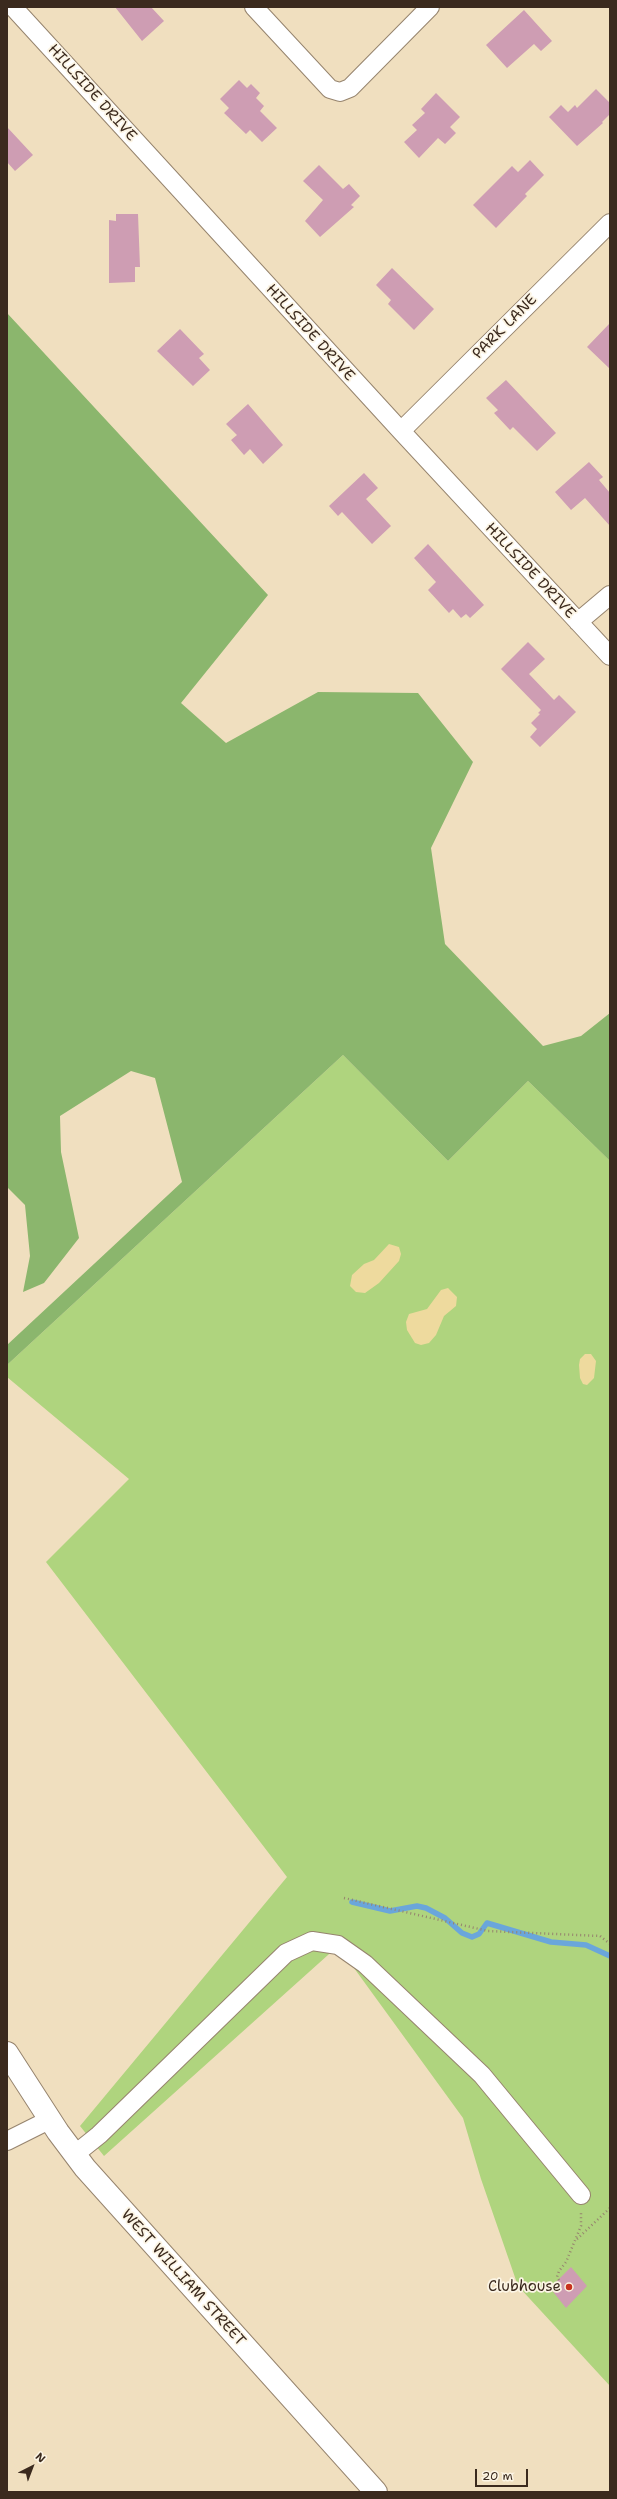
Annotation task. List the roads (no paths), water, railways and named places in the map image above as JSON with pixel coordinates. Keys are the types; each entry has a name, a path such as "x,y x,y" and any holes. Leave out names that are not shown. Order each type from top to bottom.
{"highway":[{"name":"WEST WILLIAM STREET","path":"7,2053 74,2155 376,2492"}],"street":[{"name":"HILLSIDE DRIVE","path":"13,7 401,432 610,656"},
{"path":"254,7 330,89 340,92 350,88 430,7"},
{"name":"PARK LANE","path":"401,432 610,223"},
{"path":"578,622 610,594"},
{"path":"74,2155 99,2135 286,1953 312,1941 338,1945 365,1964 482,2075 581,2195"},
{"path":"7,2141 51,2118"}],"waterway":[{"path":"352,1902 390,1911 417,1906 426,1908 445,1918 462,1933 472,1937 479,1934 487,1923 551,1942 586,1945 610,1956"}],"place":[{"name":"Clubhouse","path":"569,2287"}]}
